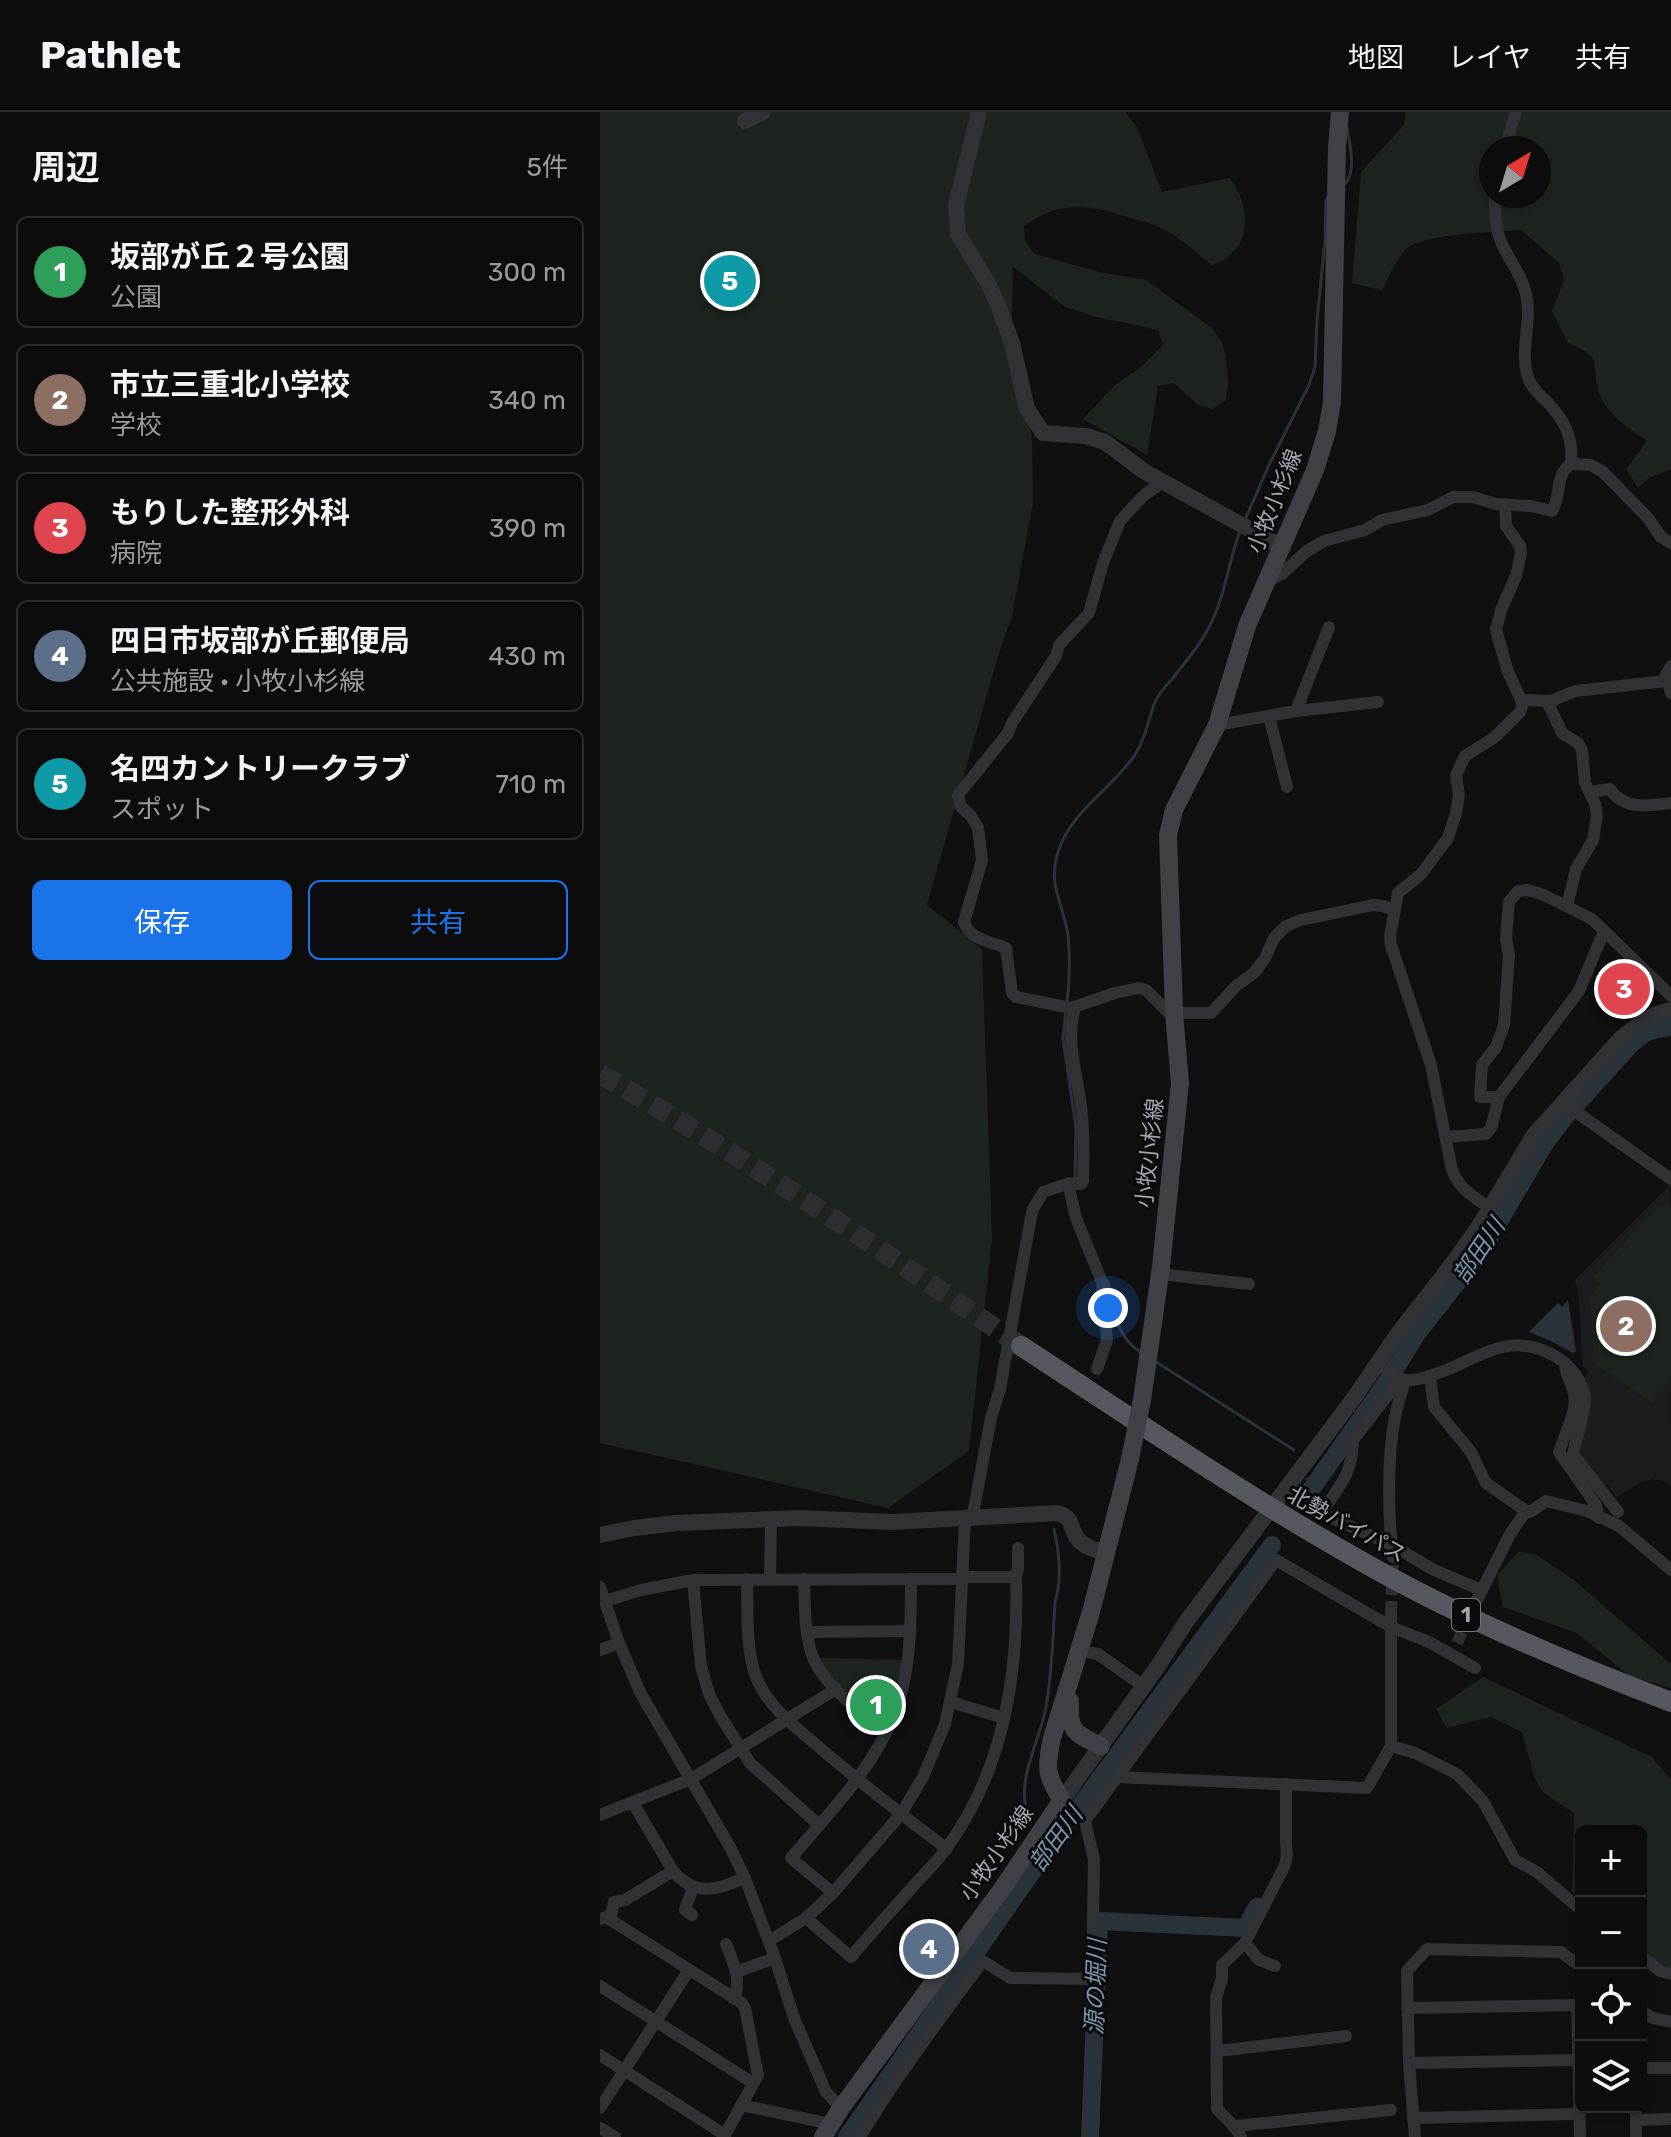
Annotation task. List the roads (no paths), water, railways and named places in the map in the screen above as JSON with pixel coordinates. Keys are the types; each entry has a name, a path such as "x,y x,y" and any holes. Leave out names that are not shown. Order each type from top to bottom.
{"highway":[{"name":"北勢バイパス","path":"1021,1346 1271,1508 1363,1562 1543,1650 1671,1702"}],"main road":[{"name":"小牧小杉線","path":"832,2123 1002,1889 1074,1810 1051,1784 1047,1762 1107,1553 1142,1400 1160,1274 1180,1083 1174,1013 1168,835 1174,810 1217,725 1247,626 1315,470 1327,431 1332,402 1340,112"},
{"path":"1072,1674 1069,1717 1072,1729 1101,1746"}],"street":[{"path":"745,121 763,112"},
{"path":"979,112 956,205 958,234 998,305 1012,343 1027,409 1043,433 1086,436 1105,442 1145,472 1282,547"},
{"path":"1509,136 1516,112"},
{"path":"1496,208 1501,241 1526,293 1527,374 1532,387 1566,425 1571,464"},
{"path":"1266,582 1282,574 1307,551 1324,541 1365,530 1382,520 1428,510 1453,497 1473,497 1505,506 1531,506 1552,511 1558,500 1559,480 1564,469 1571,464 1591,465 1603,472 1648,518 1661,537 1671,543"},
{"path":"1163,482 1143,496 1120,521 1103,563 1089,613 1059,645 1056,656 1008,733 958,795 961,807 978,828 982,860 964,922 966,929 1006,948 1012,993 1016,997 1069,1008 1139,988 1146,990 1167,1011 1211,1013 1236,986 1255,972 1280,931 1294,922 1373,905 1394,910"},
{"path":"1490,1208 1456,1181 1431,1065 1390,936 1398,893 1421,874 1448,838 1459,795 1456,775 1465,756 1490,741 1520,712 1521,700 1508,672 1496,630 1521,553 1520,546 1506,526 1505,506"},
{"path":"1296,711 1329,627"},
{"path":"1521,700 1547,701 1575,691 1668,687 1666,673 1671,666"},
{"path":"1547,701 1562,733 1578,743 1582,750 1583,776 1597,815 1596,832 1576,869 1567,906"},
{"path":"1217,725 1296,711 1378,702"},
{"path":"1269,716 1287,787"},
{"path":"1590,792 1610,789 1618,799 1629,805 1671,803"},
{"path":"1499,1097 1480,1097 1482,1065 1501,1039 1504,1025 1509,902 1518,891 1528,890 1592,919 1671,996"},
{"path":"1446,1137 1486,1134 1491,1128 1499,1097 1579,991 1604,931"},
{"path":"769,1941 806,1918 833,1893 901,1814 923,1777 940,1739 951,1702 960,1645 968,1519 1000,1389 1033,1209 1043,1192 1073,1183 1083,1168 1083,1132 1069,1008"},
{"path":"860,2137 910,2060 983,1961 1010,1978 1092,1979 1094,1860 1074,1810 1101,1746 1186,1622 1382,1365 1397,1335 1453,1263 1534,1135 1628,1030 1671,1010"},
{"path":"1566,1102 1671,1179"},
{"path":"1073,1183 1076,1218 1102,1282 1107,1340 1097,1369"},
{"path":"1160,1274 1249,1284"},
{"path":"1382,1365 1401,1378 1430,1376 1505,1345 1533,1348 1555,1356 1574,1371 1585,1397 1573,1454 1618,1512"},
{"path":"1565,1363 1565,1373 1575,1398 1559,1452 1596,1505 1599,1518"},
{"path":"1430,1376 1434,1407 1471,1452 1486,1483 1526,1511 1530,1512 1546,1501 1587,1511 1619,1526 1671,1570"},
{"path":"1392,1551 1392,1440 1401,1378"},
{"path":"1401,1378 1353,1440 1349,1472 1321,1513 1479,1595 1510,1534 1526,1511"},
{"path":"600,1535 665,1524 771,1518 877,1522 1053,1513 1069,1519 1083,1544 1107,1553"},
{"path":"770,1579 771,1518"},
{"path":"806,1918 851,1957 947,1849 971,1810 1004,1718 1018,1620 1018,1548"},
{"path":"1074,1810 1116,1777 1276,1560 1391,1627 1429,1642 1475,1668"},
{"path":"605,1601 693,1580 1016,1577"},
{"path":"747,1579 749,1642 753,1668 763,1691 787,1719 858,1780 947,1849"},
{"path":"804,1579 807,1632 816,1665 836,1689 886,1733"},
{"path":"833,1893 791,1858 858,1780 886,1733 902,1690 908,1661 911,1579"},
{"path":"693,1580 703,1676 721,1717 750,1763 819,1825"},
{"path":"600,1587 619,1643 646,1703 745,1878 794,2018 826,2092 832,2123 741,2105"},
{"path":"1116,1777 1367,1788 1391,1746 1391,1613"},
{"path":"807,1632 911,1631"},
{"path":"600,1650 619,1643"},
{"path":"1452,1656 1457,1643"},
{"path":"1080,1651 1098,1654 1143,1686"},
{"path":"600,1815 691,1779 836,1689"},
{"path":"951,1702 1004,1718"},
{"path":"1391,1746 1415,1753 1457,1774 1483,1801 1515,1860 1537,1872 1575,1905"},
{"path":"1286,1784 1287,1855 1278,1881 1245,1943 1222,1965 1216,1998 1217,2109 1238,2132 1391,2110"},
{"path":"633,1803 678,1878 693,1887 713,1889 745,1878"},
{"path":"600,2055 725,2136 758,2075 742,2003 605,1919 614,1902 625,1900 673,1871"},
{"path":"692,1915 685,1910 693,1887"},
{"path":"1245,1943 1259,1960 1275,1966"},
{"path":"726,1944 736,1972 738,1989 734,1999"},
{"path":"1415,2137 1409,2063 1407,1971 1427,1949 1561,1952 1575,1962"},
{"path":"736,1972 775,1958"},
{"path":"1647,1961 1660,1971 1671,1974"},
{"path":"600,2108 689,1970"},
{"path":"600,1986 753,2083"},
{"path":"1407,2008 1575,2002"},
{"path":"1647,2014 1671,2022"},
{"path":"1217,2051 1346,2036"},
{"path":"1409,2063 1575,2060"},
{"path":"1647,2068 1671,2068"},
{"path":"1636,2137 1636,2113 1671,2119"},
{"path":"1413,2118 1579,2114 1580,2137"},
{"path":"600,2128 615,2137"}],"waterway":[{"path":"1344,185 1351,166 1347,128"},
{"path":"1245,520 1315,367 1328,197"},
{"path":"1067,1002 1069,943 1055,885 1058,852 1072,824 1136,753 1157,699 1204,636 1214,617 1240,531"},
{"path":"1066,1009 1063,1039 1076,1128 1075,1180"},
{"name":"部田川","path":"1305,1498 1387,1382 1416,1335 1483,1249 1545,1143 1565,1117 1632,1043 1645,1033 1671,1027"},
{"path":"1108,1281 1121,1331 1143,1354"},
{"path":"1153,1360 1294,1450"},
{"path":"1307,1479 1312,1488"},
{"path":"1028,1815 1024,1788 1026,1775 1043,1720 1051,1668 1059,1575 1054,1529"},
{"name":"部田川","path":"847,2137 1048,1849 1272,1545"},
{"name":"源の堀川","path":"1090,2137 1099,1921 1246,1928 1257,1907"}],"tunnel":[{"path":"600,1074 761,1171 1021,1346"},
{"path":"1391,1613 1393,1557"},
{"path":"1457,1643 1477,1600"}],"place":[{"name":"名四カントリークラブ","path":"730,281"},
{"name":"もりした整形外科","path":"1624,989"},
{"name":"市立三重北小学校","path":"1626,1326"},
{"name":"坂部が丘２号公園","path":"876,1705"},
{"name":"四日市坂部が丘郵便局","path":"929,1949"}]}
